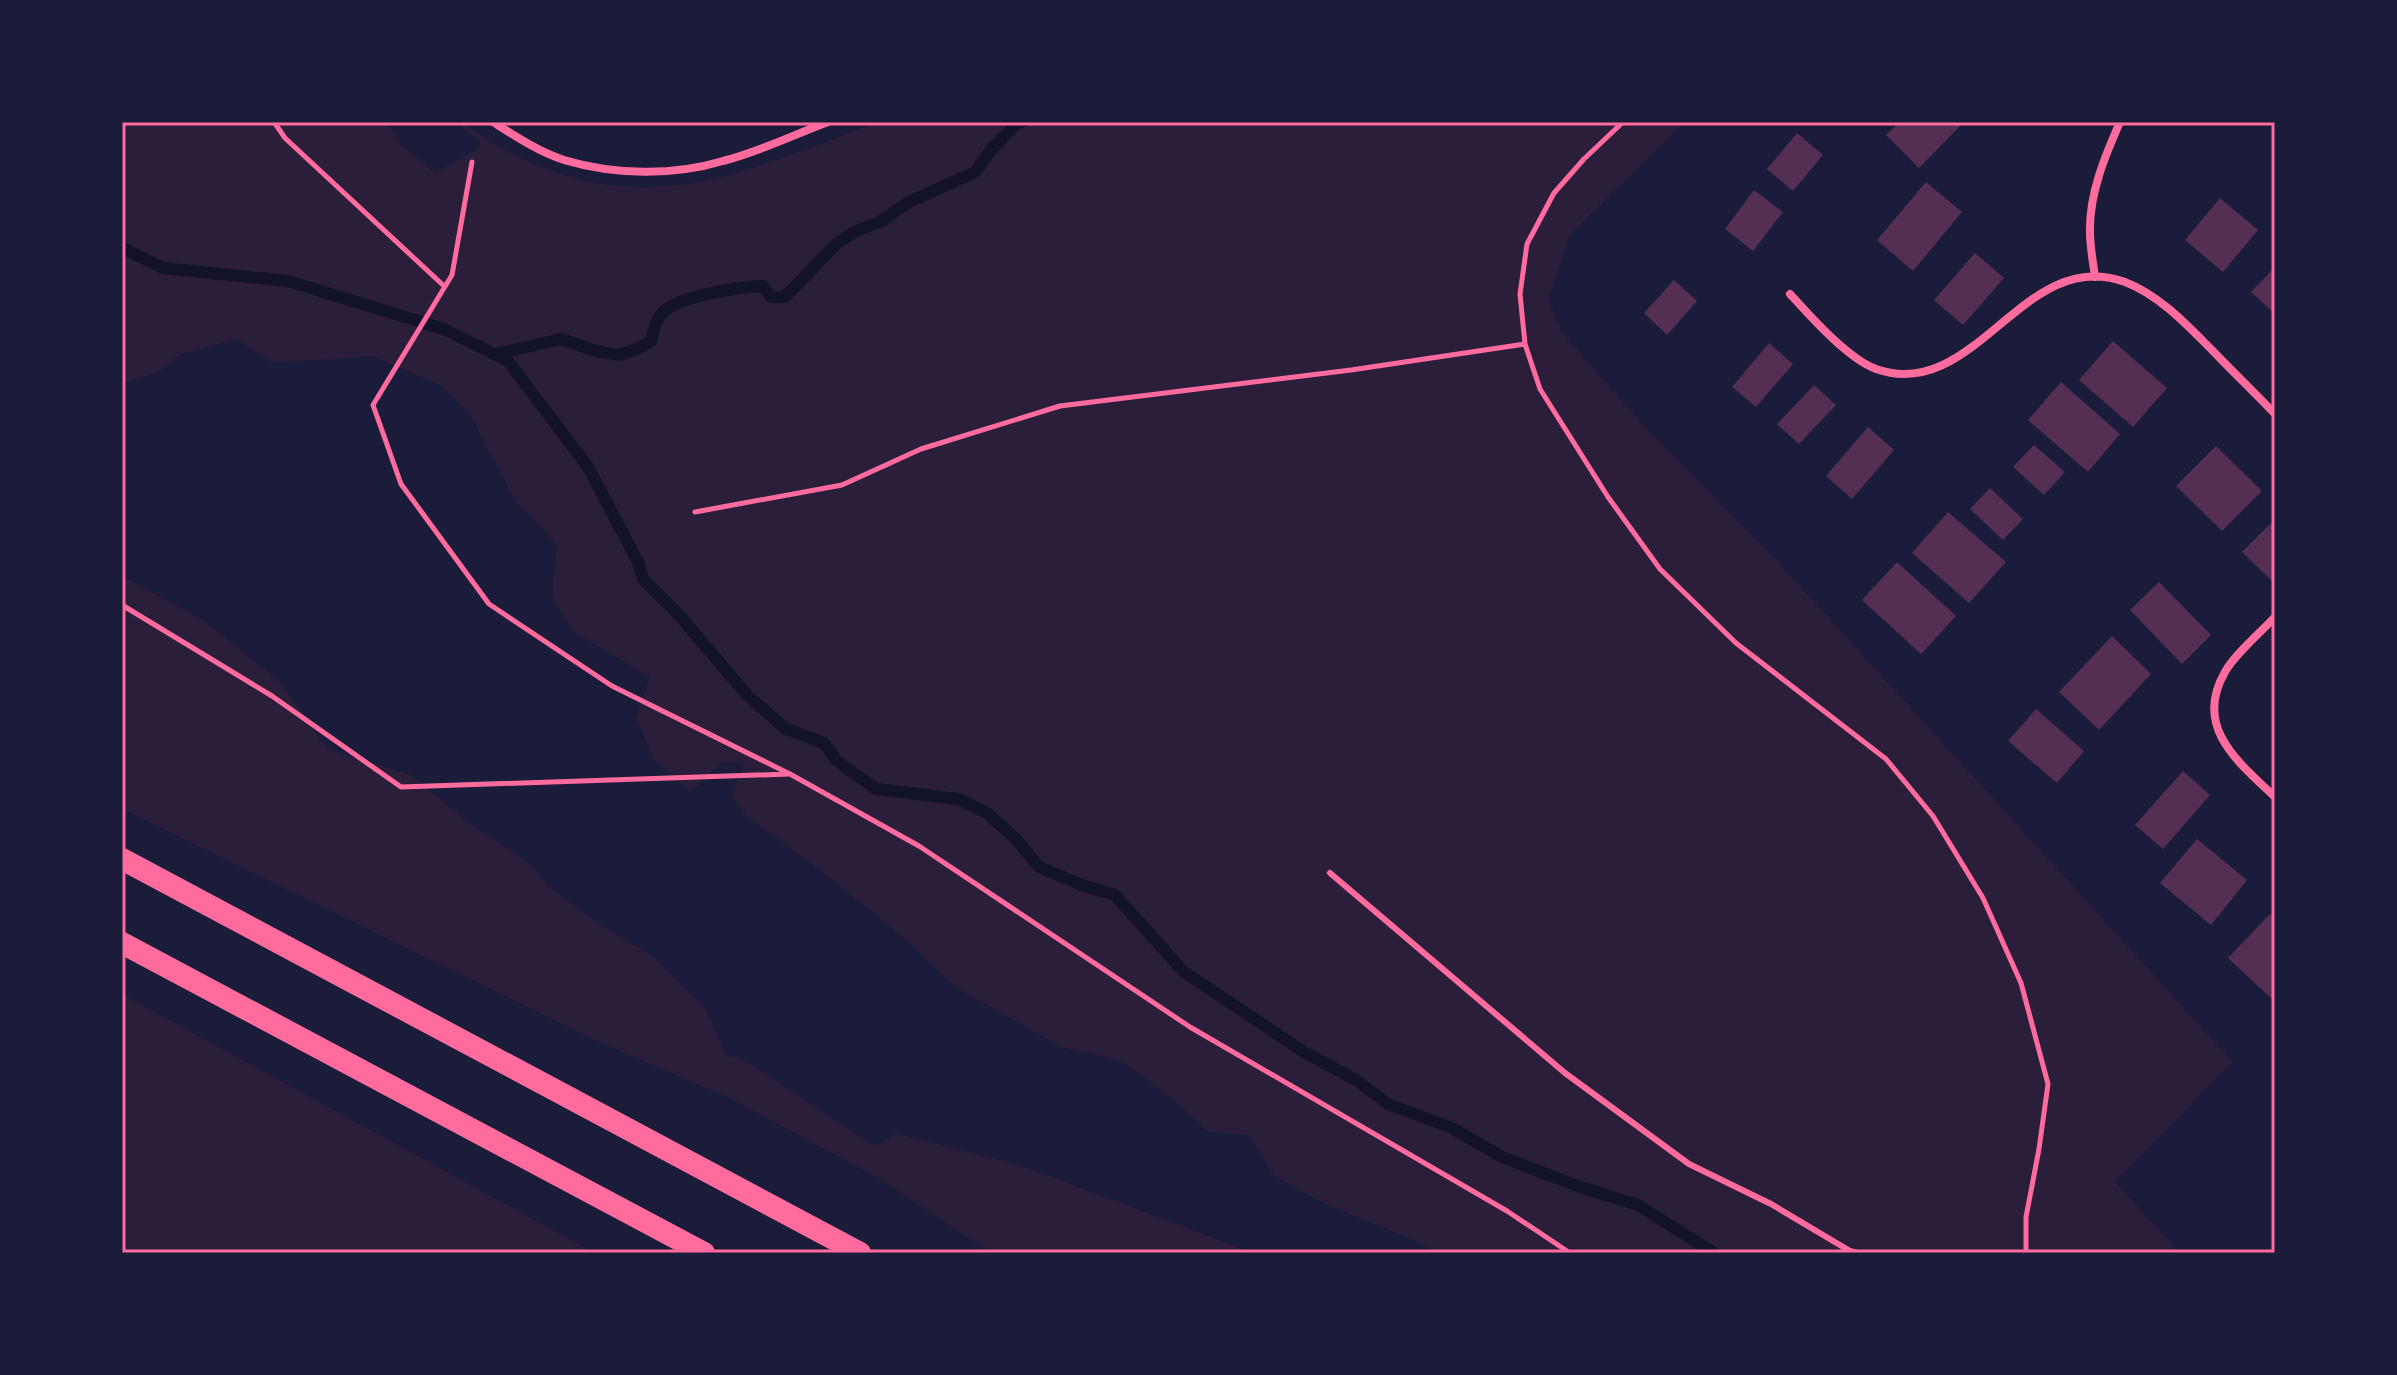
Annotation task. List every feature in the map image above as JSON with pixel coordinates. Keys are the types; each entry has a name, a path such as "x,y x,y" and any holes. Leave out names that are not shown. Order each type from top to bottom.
{"highway":[{"path":"122,859 860,1253"},
{"path":"122,943 704,1253"}],"street":[{"path":"493,122 519,139 563,160 621,171 671,171 723,162 828,122"},
{"path":"2095,277 2089,230 2094,194 2103,159 2120,122"},
{"path":"1790,294 1844,348 1874,368 1897,373 1927,372 1959,357 2040,292 2068,281 2095,277 2125,282 2177,315 2275,414"},
{"path":"2275,617 2225,670 2216,693 2214,718 2222,741 2236,760 2275,797"}],"lane":[{"path":"1330,873 1565,1073 1689,1164 1771,1204 1857,1253"}],"path":[{"path":"274,122 285,138 444,286"},
{"path":"1623,122 1554,193 1527,244 1520,294 1525,344 1540,389 1608,497 1660,569 1736,643 1886,759 1933,816 1983,898 2021,983 2048,1084 2026,1217 2026,1253"},
{"path":"472,162 452,275 373,405 401,484 489,604 612,686 790,774 919,846 1190,1027 1507,1211 1570,1253"},
{"path":"695,512 842,485 921,449 1060,406 1351,370 1525,344"},
{"path":"122,605 272,696 401,787 790,774"}],"shaded area":[{"path":"122,122 388,122 401,145 435,173 476,150 480,143 457,122 464,122 488,140 532,163 579,179 623,187 666,186 708,180 792,155 879,122 1685,122 1571,234 1548,298 1563,334 1645,427 1779,563 2233,1062 2115,1182 2180,1253 1438,1253 1323,1203 1274,1176 1249,1135 1209,1132 1122,1061 1061,1047 955,987 896,931 746,816 732,796 744,761 721,763 691,792 654,760 636,718 650,677 575,633 552,598 557,544 515,501 471,416 442,386 373,356 272,363 237,339 181,354 157,373 122,383"},
{"path":"122,576 203,620 280,682 327,749 411,775 468,822 531,865 549,887 602,926 651,955 706,1009 726,1056 739,1057 876,1147 895,1133 1023,1166 1253,1253 991,1253 873,1175 731,1099 599,1042 122,809"},
{"path":"122,994 595,1253 122,1253"}],"building":[{"path":"1900,122 1964,122 1919,168 1886,135"},
{"path":"1797,133 1823,155 1793,191 1767,169"},
{"path":"1926,182 1962,212 1913,271 1877,240"},
{"path":"1754,190 1783,212 1753,251 1725,229"},
{"path":"2220,198 2258,230 2223,272 2185,240"},
{"path":"1975,253 2004,278 1963,325 1934,300"},
{"path":"2275,267 2275,314 2251,292"},
{"path":"1674,280 1697,301 1667,335 1644,313"},
{"path":"2113,341 2167,388 2133,427 2079,380"},
{"path":"1769,343 1793,364 1756,407 1732,387"},
{"path":"2061,382 2120,434 2088,472 2028,420"},
{"path":"1814,385 1836,405 1799,444 1777,424"},
{"path":"1868,427 1894,450 1852,499 1826,476"},
{"path":"2034,445 2065,472 2044,495 2013,467"},
{"path":"2216,446 2262,491 2222,531 2176,486"},
{"path":"1990,488 2023,519 2003,540 1970,509"},
{"path":"1948,512 2006,562 1969,603 1912,553"},
{"path":"2275,519 2275,584 2242,552"},
{"path":"1897,562 1956,616 1921,654 1862,600"},
{"path":"2159,582 2211,635 2182,664 2130,610"},
{"path":"2112,636 2151,674 2099,730 2059,692"},
{"path":"2036,709 2084,751 2057,783 2008,741"},
{"path":"2183,771 2210,795 2163,849 2135,825"},
{"path":"2197,839 2247,880 2211,925 2160,883"},
{"path":"2270,914 2275,919 2275,1002 2228,958"}],"waterway":[{"path":"495,354 561,339 595,351 620,355 651,341 660,315 682,301 725,290 763,286 771,297 785,297 835,245 856,231 880,222 907,203 975,172 991,150 1015,125 1022,122"},
{"path":"122,248 163,268 288,281 444,329 508,361 588,467 638,562 643,579 680,616 747,695 786,729 824,743 837,761 876,789 958,799 987,813 1016,839 1039,867 1115,895 1183,971 1304,1052 1356,1080 1388,1104 1452,1128 1502,1157 1638,1205 1714,1253"}]}
